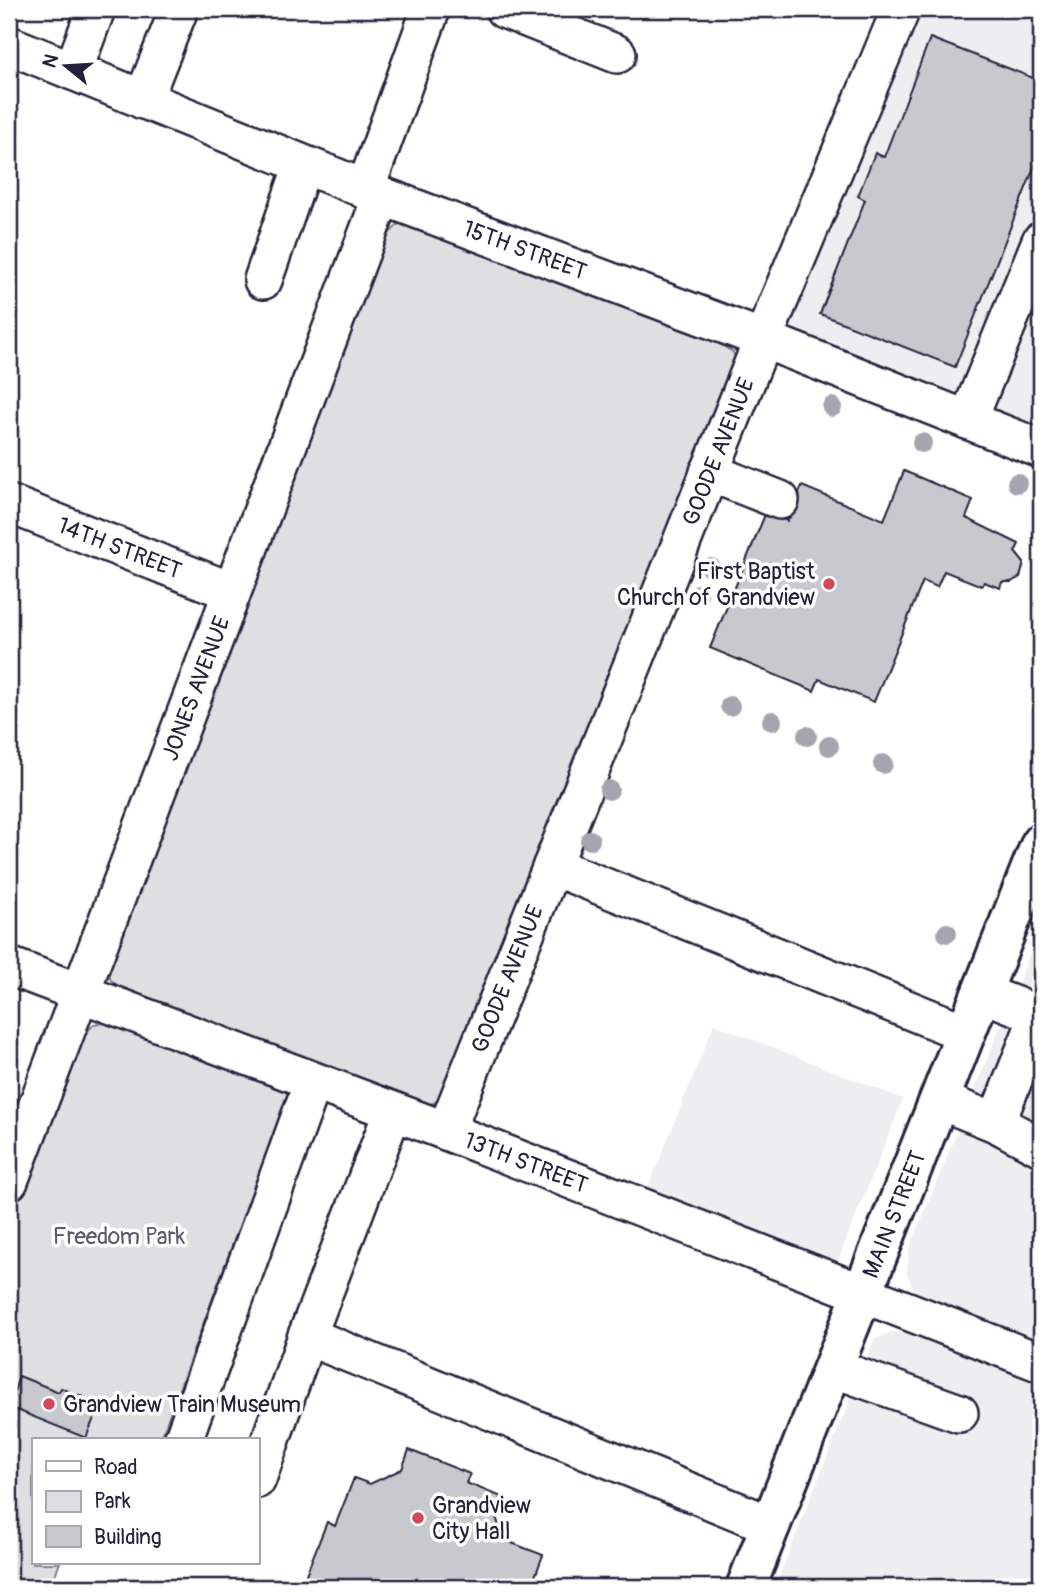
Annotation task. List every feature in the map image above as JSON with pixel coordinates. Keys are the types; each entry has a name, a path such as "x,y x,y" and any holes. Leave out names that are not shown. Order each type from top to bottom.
{"main road":[{"name":"MAIN STREET","path":"746,1587 1041,843"}],"street":[{"path":"73,71 96,9"},
{"path":"143,100 179,9"},
{"name":"JONES AVENUE","path":"9,1181 81,995 230,591 373,193 431,9"},
{"path":"504,9 617,54"},
{"name":"GOODE AVENUE","path":"446,1131 709,472 901,9"},
{"name":"15TH STREET","path":"9,45 373,193 763,339 1041,449"},
{"path":"263,280 303,165"},
{"path":"968,420 1033,284 1041,242"},
{"path":"709,472 780,500"},
{"name":"14TH STREET","path":"9,504 230,591"},
{"path":"552,866 966,1033"},
{"name":"13TH STREET","path":"9,967 446,1131 1041,1363"},
{"path":"982,993 1040,1016 996,1123"},
{"path":"184,1438 313,1082"},
{"path":"939,1100 996,1123 1041,1147"},
{"path":"259,1473 307,1336 393,1111"},
{"path":"307,1336 771,1525"},
{"path":"833,1368 959,1413"}],"shaded area":[{"path":"913,9 1041,9 1041,438 788,333 786,327"},
{"path":"1041,927 1041,1342 915,1292 907,1275 909,1250"},
{"path":"714,1024 903,1099 838,1260 833,1266 644,1198"},
{"path":"890,1332 911,1333 1041,1384 1041,1587 775,1587 874,1340"}],"green space":[{"path":"410,222 712,340 733,352 738,367 440,1101 419,1107 129,994 111,980 106,968 382,240 399,224"},
{"name":"Freedom Park","path":"105,1023 289,1093 161,1438 32,1438 32,1564 60,1564 50,1587 9,1587 9,1216 79,1041 94,1024"}],"building":[{"path":"930,38 1041,81 1041,150 955,367 820,314 865,200 858,196 875,153 884,157"},
{"name":"First Baptist Church of Grandview","path":"904,471 973,500 966,518 1019,544 1015,552 1024,563 1020,577 1011,582 1002,582 1000,588 984,582 982,586 944,571 937,587 923,581 874,702 819,679 814,691 710,648 766,512 787,521 802,486 884,520"},
{"name":"Grandview Train Museum","path":"19,1376 59,1392 61,1388 83,1397 81,1401 98,1408 86,1438 9,1407"},
{"name":"Grandview City Hall","path":"409,1450 470,1474 466,1483 502,1497 495,1514 504,1540 543,1555 531,1587 301,1587 327,1522 335,1526 354,1478 370,1484 402,1469"}],"place":[{"name":"First Baptist Church of Grandview","path":"829,584"},
{"name":"Grandview Train Museum","path":"49,1404"},
{"name":"Grandview City Hall","path":"418,1518"}]}
